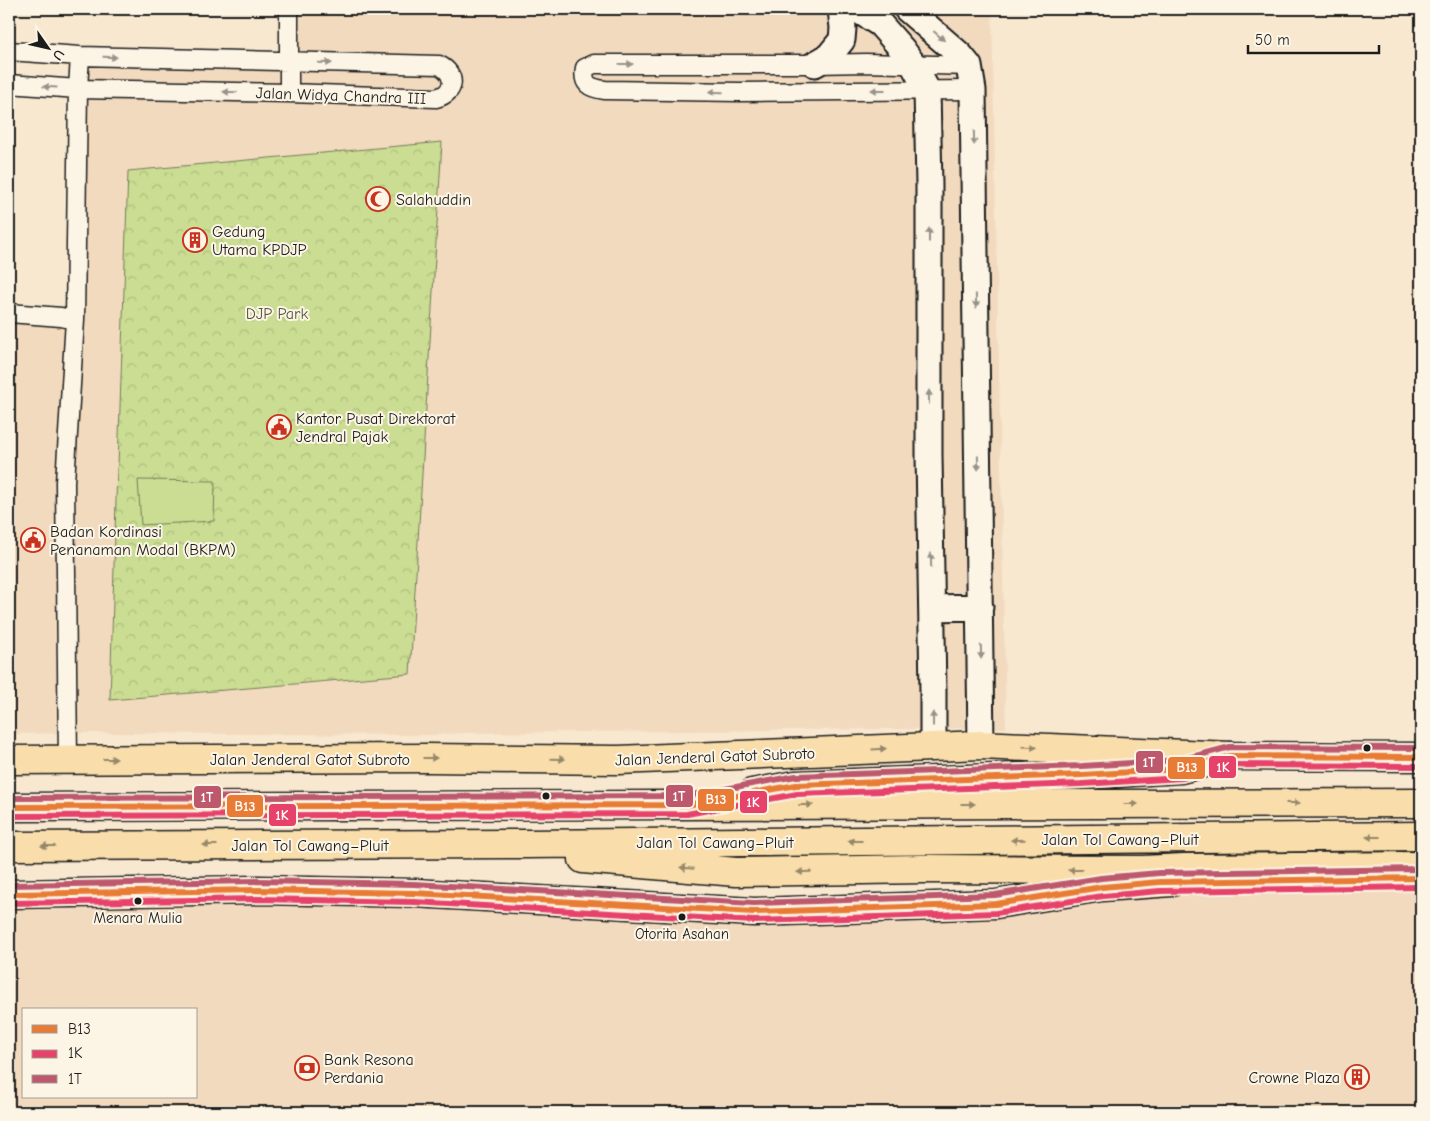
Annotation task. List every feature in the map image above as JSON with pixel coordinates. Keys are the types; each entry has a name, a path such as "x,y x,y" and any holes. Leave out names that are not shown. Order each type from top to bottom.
{"highway":[{"name":"Jalan Jenderal Gatot Subroto","path":"9,760 428,758 618,760 981,745 1232,756 1421,757"},
{"path":"687,805 796,785 1082,775 1181,769 1232,756"},
{"path":"9,807 1421,803"},
{"name":"Jalan Tol Cawang–Pluit","path":"9,846 416,845 1421,836"},
{"path":"416,845 736,872 923,869 1142,870 1421,866"},
{"path":"9,894 258,890 414,893 754,912 996,904 1102,887 1160,882 1421,878"}],"main road":[{"path":"815,64 829,56 842,40 841,9"},
{"path":"856,9 880,24 902,49 913,64 927,90 933,746"},
{"path":"907,9 960,55 971,78 981,745"},
{"path":"932,608 980,607"}],"street":[{"path":"289,9 289,93"},
{"name":"Jalan Widya Chandra III","path":"9,51 80,56 439,65 450,73 452,80 448,92 436,98 78,89 9,84"},
{"path":"68,760 65,482 75,320 80,56"},
{"path":"866,63 913,64 971,78 927,90 739,92 605,90 590,86 585,82 584,74 586,68 594,64 866,63"},
{"path":"9,313 75,320"}],"shaded area":[{"path":"279,9 992,9 1006,728 465,733 430,735 9,734 9,311 71,314 72,65 278,65"},
{"path":"1421,878 1421,1112 9,1112 9,894 748,911 1160,882"}],"green space":[{"name":"DJP Park","path":"442,142 410,674 110,700 128,171"},
{"path":"138,480 215,481 214,521 141,525"}],"transit line":[{"name":"1T","path":"9,798 686,796 796,776 1082,766 1180,760 1230,747 1421,748"},
{"name":"B13","path":"9,807 687,805 796,785 1082,775 1181,769 1231,756 1421,757"},
{"name":"1K","path":"9,816 687,814 797,794 1082,784 1182,778 1232,765 1421,766"},
{"name":"1T","path":"9,885 258,881 414,884 754,903 995,895 1101,878 1159,873 1421,869"},
{"name":"B13","path":"9,894 258,890 414,893 754,912 996,904 1102,887 1160,882 1421,878"},
{"name":"1K","path":"9,903 258,899 414,902 754,921 996,913 1103,896 1160,891 1421,887"}],"place":[{"name":"Salahuddin","path":"378,199"},
{"name":"Gedung Utama KPDJP","path":"195,240"},
{"name":"Kantor Pusat Direktorat Jendral Pajak","path":"279,427"},
{"name":"Badan Kordinasi Penanaman Modal (BKPM)","path":"33,540"},
{"name":"Menara Mulia","path":"138,901"},
{"name":"Otorita Asahan","path":"682,917"},
{"name":"Bank Resona Perdania","path":"307,1068"},
{"name":"Crowne Plaza","path":"1357,1077"}]}
